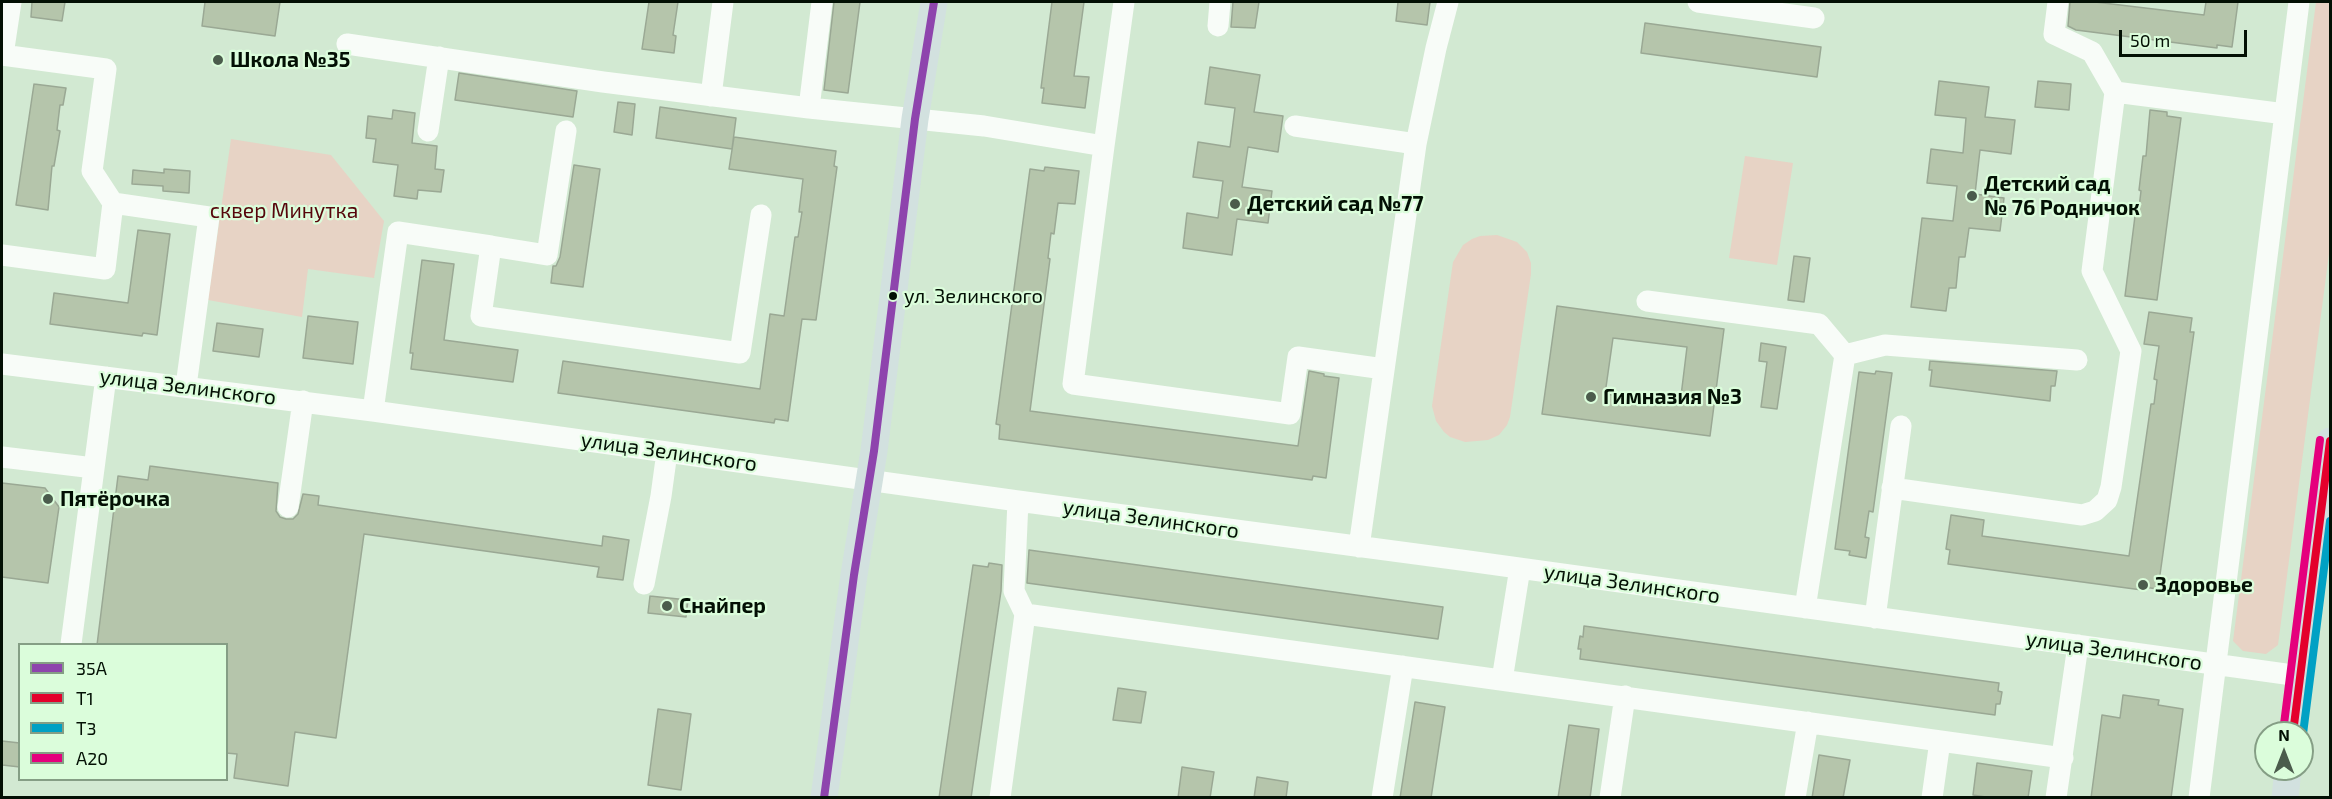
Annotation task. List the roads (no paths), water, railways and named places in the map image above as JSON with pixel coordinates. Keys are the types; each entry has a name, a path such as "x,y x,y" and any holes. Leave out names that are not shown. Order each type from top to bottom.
{"main road":[{"path":"824,798 854,575 870,480 915,119 934,2"},
{"path":"2294,721 2331,441"},
{"path":"2285,798 2287,781"}],"street":[{"path":"2,255 105,268 113,203 92,171 106,69 2,55 11,2"},
{"path":"711,96 723,2"},
{"path":"808,108 822,2"},
{"path":"1124,2 1073,384 1290,414 1298,357 1384,369"},
{"path":"1218,26 1220,2"},
{"path":"1359,546 1416,144 1448,2"},
{"path":"1698,2 1814,18"},
{"path":"1892,488 2082,515 2096,511 2107,500 2111,487 2131,351 2092,271 2115,92 2092,52 2054,34 2058,2"},
{"path":"2199,798 2300,2"},
{"path":"347,44 711,96 984,126 1104,146"},
{"path":"428,131 439,57"},
{"path":"2115,92 2285,114"},
{"path":"1295,126 1416,144"},
{"path":"373,411 398,232 547,255 566,131"},
{"path":"113,203 209,217 186,386"},
{"path":"491,246 481,316 740,353 761,215"},
{"path":"1647,301 1819,324 1845,355 1805,608"},
{"path":"1845,355 1885,345 2077,360"},
{"name":"улица Зелинского","path":"2,364 303,401 2300,676"},
{"path":"71,643 106,377"},
{"path":"288,507 303,401"},
{"path":"1875,618 1901,426"},
{"path":"644,584 667,452"},
{"path":"2,457 94,468"},
{"path":"1000,798 1025,614 1014,591 1018,501"},
{"path":"1502,680 1520,568"},
{"path":"1025,614 2063,758"},
{"path":"2056,798 2078,645"},
{"path":"1382,798 1403,666"},
{"path":"1610,798 1625,696"},
{"path":"1795,798 1808,722"},
{"path":"1932,798 1940,741"}],"place":[{"name":"Школа №35","path":"218,60"},
{"name":"Детский сад № 76 Родничок","path":"1972,196"},
{"name":"Детский сад №77","path":"1235,204"},
{"name":"ул. Зелинского","path":"893,296"},
{"name":"Гимназия №3","path":"1591,397"},
{"name":"Пятёрочка","path":"48,499"},
{"name":"Здоровье","path":"2143,585"},
{"name":"Снайпер","path":"667,606"}],"park label":[{"name":"сквер Минутка","path":"284,211"}]}
